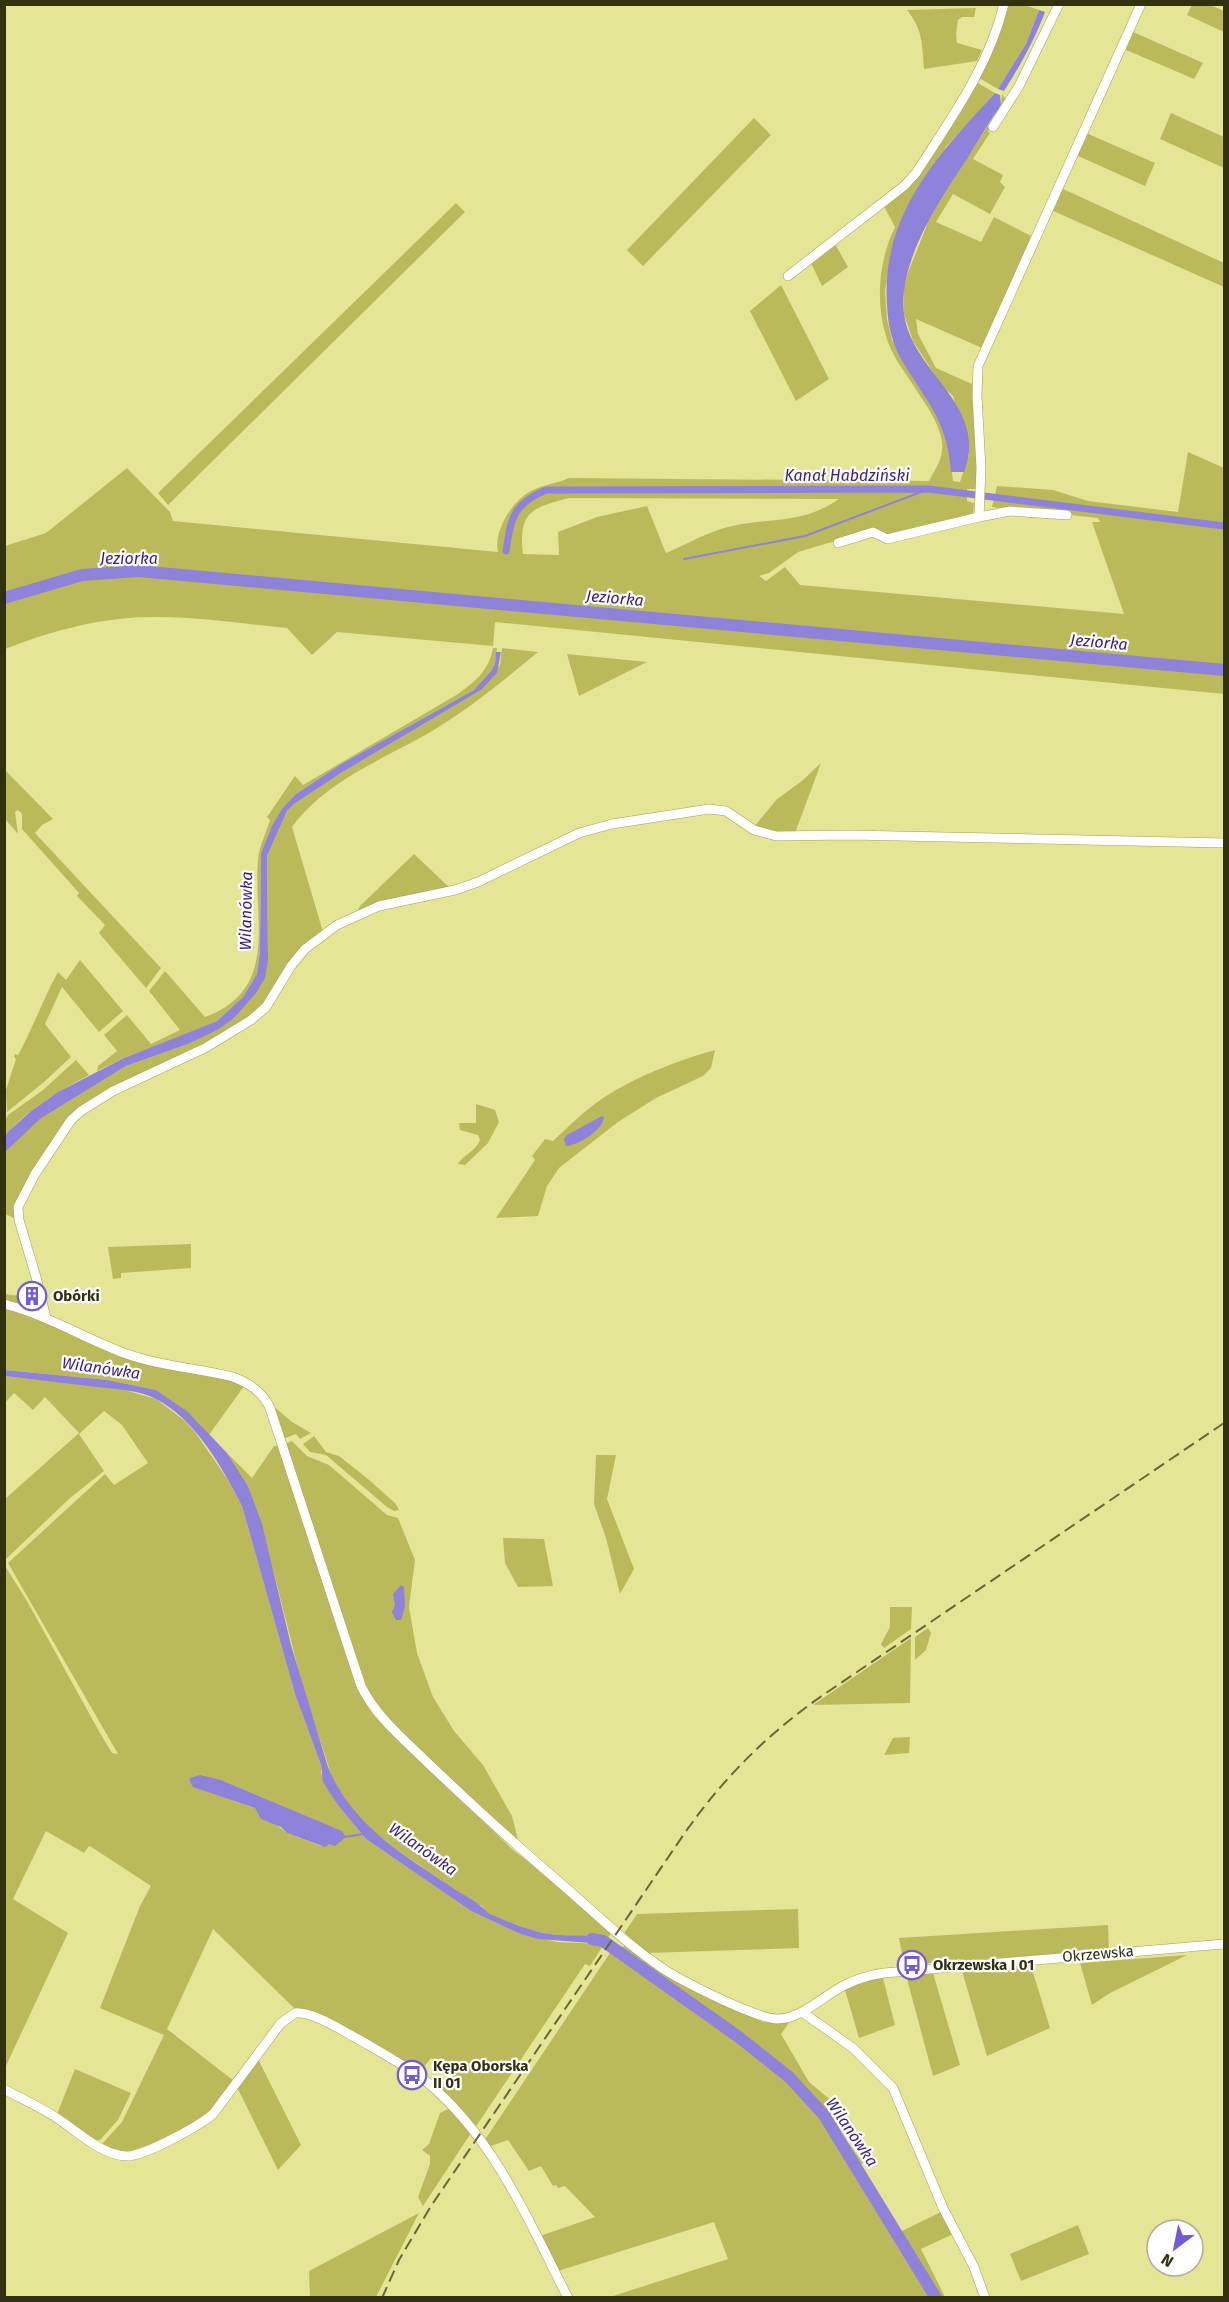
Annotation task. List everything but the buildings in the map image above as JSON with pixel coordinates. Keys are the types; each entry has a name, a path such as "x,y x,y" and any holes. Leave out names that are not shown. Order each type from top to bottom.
{"street":[{"path":"788,276 904,186 916,173 975,79 994,38 1004,4"},
{"path":"993,127 1019,86 1059,4"},
{"path":"979,512 976,379 978,366 1141,4"},
{"path":"838,543 873,532 887,539 979,512 1010,511 1067,515"},
{"path":"46,1318 41,1293 19,1220 18,1207 29,1184 71,1120 83,1109 113,1091 205,1048 251,1020 266,1007 291,966 305,949 337,925 379,906 455,890 478,882 579,833 612,824 709,809 726,812 754,830 776,836 850,835 1224,843"},
{"path":"4,1304 46,1318 125,1354 233,1377 257,1390 270,1408 361,1686 377,1713 489,1822 602,1922 660,1965 698,1987 764,2017 786,2018 802,2012 853,2048 893,2088 943,2208 971,2261 985,2298"},
{"name":"Okrzewska","path":"802,2012 844,1985 884,1973 1224,1944"},
{"path":"4,2089 55,2117 108,2151 126,2156 132,2155 154,2147 213,2114 281,2023 295,2013 307,2014 350,2035 414,2072 451,2105 478,2136 498,2167 568,2298"}],"shaded area":[{"path":"1008,5 1025,5 1039,10 1026,44 998,89 979,78"},
{"path":"1192,5 1210,5 1224,11 1224,32 1187,15"},
{"path":"976,8 974,17 962,17 958,20 956,34 957,43 982,50 977,61 924,69 919,31 907,10"},
{"path":"1039,10 1045,12 1026,53 1004,91 998,89 1026,44"},
{"path":"1131,31 1203,63 1194,79 1124,49"},
{"path":"976,82 995,93 946,147 891,254 885,291 887,319 892,340 934,409 945,435 953,481 960,482 969,455 953,396 942,386 913,341 904,314 904,288 929,220 1001,105 1002,94 1006,100 1002,111 973,159 1003,175 1000,182 1005,187 990,214 953,194 936,222 981,242 994,217 1031,236 982,348 916,319 918,334 936,368 972,384 977,477 976,489 967,489 967,501 974,503 973,513 970,516 890,536 872,530 798,552 769,573 759,576 766,581 785,567 800,585 1124,614 1092,522 1100,522 1098,518 992,507 997,486 1053,490 1088,501 1178,512 1188,452 1224,468 1224,694 495,622 493,646 337,632 312,655 287,628 190,618 138,617 80,625 5,649 5,546 46,533 127,468 170,512 173,521 498,552 497,544 502,526 506,516 518,501 538,488 569,478 929,481 941,458 942,442 932,414 891,350 881,308 882,266 895,227 884,206 903,192","holes":["570,498 839,499 824,508 794,518 750,523 718,530 666,553 647,506 597,517 558,532 559,555 523,554 523,529 530,514 546,505"]},
{"path":"995,93 1000,95 1001,105 923,232 914,252 904,293 904,313 910,334 920,354 958,408 967,427 969,448 964,472 951,472 949,452 939,421 907,369 893,341 887,311 888,272 893,242 917,188 953,139"},
{"path":"1171,113 1224,137 1224,168 1160,139"},
{"path":"754,118 771,135 643,266 627,250"},
{"path":"1086,133 1155,163 1145,186 1076,155"},
{"path":"1061,188 1224,263 1224,287 1051,210"},
{"path":"456,203 465,212 168,505 158,493"},
{"path":"835,244 848,267 822,286 811,263"},
{"path":"781,285 829,379 796,401 750,311"},
{"path":"493,648 497,648 495,664 474,690 341,764 296,794 261,854 260,952 257,974 243,997 217,1021 97,1071 98,1066 117,1051 104,1035 127,1015 151,1044 180,1030 149,991 165,971 205,1017 229,1005 244,989 253,971 258,951 258,860 270,820 267,817 295,776 303,785 458,694 485,669"},
{"path":"502,648 538,652 456,716 337,785 305,811 292,827 323,932 263,1006 225,1033 84,1107 15,1205 14,1218 5,1214 5,1152 15,1140 40,1119 126,1066 188,1044 233,1019 268,960 267,856 287,811 341,773 481,690 500,665"},
{"path":"496,652 501,652 497,673 481,690 341,773 287,811 267,856 268,960 265,978 256,993 233,1019 217,1030 188,1044 126,1066 40,1119 5,1152 5,1137 8,1132 31,1111 58,1092 124,1058 217,1021 243,997 257,974 260,952 261,854 272,826 282,809 296,794 341,764 474,690 491,671 495,664"},
{"path":"567,654 647,662 579,696"},
{"path":"821,763 795,833 773,832 754,827 776,800"},
{"path":"5,770 53,819 42,825 35,833 161,968 146,988 99,933 105,925 77,896 79,893 22,829 22,814 18,810 15,812 18,834 5,819"},
{"path":"414,854 450,888 357,912 360,906"},
{"path":"80,960 123,1011 99,1032 62,987 45,1024 71,1057 7,1112 6,1090 16,1059 15,1054 18,1055 58,972 66,980"},
{"path":"715,1050 711,1068 703,1076 656,1098 618,1122 559,1168 547,1186 538,1216 496,1218 535,1160 532,1156 545,1139 553,1141 596,1103 629,1083 671,1064"},
{"path":"76,1060 89,1075 55,1094 22,1118 5,1137 5,1121 8,1115 43,1090"},
{"path":"476,1104 495,1110 499,1122 488,1143 465,1165 458,1164 480,1140 478,1135 460,1130 459,1123 476,1123"},
{"path":"604,1117 603,1122 595,1132 583,1140 566,1146 564,1139 567,1135"},
{"path":"191,1244 191,1268 121,1273 121,1278 113,1279 108,1247"},
{"path":"37,1290 38,1298 28,1306 5,1302 5,1294 20,1296"},
{"path":"5,1308 28,1315 115,1353 233,1380 244,1386 209,1435 197,1421 156,1390 108,1380 5,1370"},
{"path":"5,1370 108,1380 156,1390 188,1412 227,1453 248,1486 262,1524 291,1645 328,1767 350,1805 379,1836 488,1913 532,1930 560,1935 594,1936 607,1940 604,1944 538,1939 518,1933 471,1911 366,1839 337,1804 323,1782 321,1765 295,1694 242,1506 207,1446 184,1419 149,1396 127,1390 5,1376"},
{"path":"5,1376 121,1389 156,1399 185,1421 228,1480 242,1506 295,1694 321,1765 321,1773 337,1804 366,1839 471,1911 518,1933 557,1942 604,1944 590,1966 585,1964 477,2125 469,2123 438,2089 447,2081 449,2075 431,2058 419,2073 325,2019 294,2008 213,1929 167,2029 234,2081 207,2115 183,2133 128,2152 109,2149 102,2144 122,2122 164,2035 100,2008 140,1906 151,1886 93,1848 89,1846 84,1853 46,1831 13,1899 68,1933 5,2068 5,1566 112,1753 118,1754 8,1563 105,1474 114,1485 148,1463 122,1425 104,1411 79,1434 104,1471 70,1498 5,1560 5,1499 79,1433 45,1397 33,1410 14,1393 5,1403","holes":["221,1780 342,1831 321,1846 287,1833 255,1808 231,1800"]},
{"path":"271,1404 292,1422 311,1433 300,1439 296,1434 283,1439"},
{"path":"314,1436 326,1452 339,1456 368,1479 395,1503 399,1510 394,1511 387,1507 326,1455 310,1452 303,1444"},
{"path":"292,1441 307,1456 329,1465 387,1515 398,1518 415,1560 409,1607 417,1653 433,1697 454,1731 483,1765 512,1816 519,1844 382,1714 370,1697 285,1444"},
{"path":"274,1446 279,1446 367,1706 374,1716 513,1850 545,1874 611,1933 607,1940 589,1936 541,1933 487,1913 482,1906 468,1899 396,1849 367,1826 351,1809 335,1786 303,1688 275,1577 248,1486 227,1453 252,1478"},
{"path":"596,1455 616,1455 607,1499 634,1569 620,1594 606,1538 594,1504"},
{"path":"503,1538 544,1539 553,1586 518,1587 505,1563"},
{"path":"401,1585 404,1587 405,1606 401,1620 396,1620 392,1612 395,1605 393,1594"},
{"path":"890,1607 912,1607 911,1629 884,1648 881,1644 890,1627"},
{"path":"928,1628 931,1633 926,1650 915,1660 915,1637"},
{"path":"911,1638 910,1703 813,1705"},
{"path":"910,1737 909,1753 884,1755 893,1738"},
{"path":"200,1775 221,1780 342,1831 346,1837 335,1846 329,1844 325,1847 287,1833 281,1827 261,1819 255,1808 193,1787 190,1778"},
{"path":"798,1909 799,1948 647,1953 623,1935 637,1914"},
{"path":"1108,1925 1109,1950 904,1965 899,1938"},
{"path":"624,1946 668,1975 763,2022 789,2023 781,2034 809,2082 833,2102 839,2099 844,2112 831,2119 863,2163 858,2166 900,2232 941,2212 953,2234 921,2249 945,2297 610,2297 728,2259 714,2222 558,2271 540,2236 595,2217 565,2186 558,2188 556,2185 553,2186 541,2166 529,2171 508,2140 491,2146 484,2141 614,1947 620,1950"},
{"path":"1187,1955 1110,1993 1092,2005 1080,1963"},
{"path":"1031,1966 1050,2028 987,2056 962,1971"},
{"path":"933,1973 960,2065 933,2076 906,1975"},
{"path":"883,1978 895,2025 859,2038 845,1990 863,1981"},
{"path":"258,2059 301,2145 278,2170 237,2087"},
{"path":"75,2069 131,2093 118,2120 100,2140 96,2140 57,2114"},
{"path":"450,2108 471,2133 423,2206 418,2197 430,2164 430,2156 422,2150 429,2144 440,2113"},
{"path":"419,2213 376,2297 310,2297 309,2271"},
{"path":"1078,2225 1089,2254 1021,2281 1010,2254"}],"waterway":[{"path":"684,559 805,536 929,489"},
{"name":"Kanał Habdziński","path":"506,551 512,521 516,513 527,501 546,490 929,489 1224,526"},
{"name":"Jeziorka","path":"4,598 82,575 138,571 1224,670"},
{"path":"345,1837 363,1834"},
{"name":"Wilanówka","path":"592,1939 603,1941 623,1955 740,2038 789,2077 824,2115 936,2298"}],"railway":[{"path":"382,2298 399,2260 431,2206 682,1837 713,1796 747,1758 785,1724 826,1693 1224,1423"}],"place":[{"name":"Obórki","path":"32,1296"},
{"name":"Okrzewska I 01","path":"912,1965"},
{"name":"Kępa Oborska II 01","path":"412,2075"}]}
